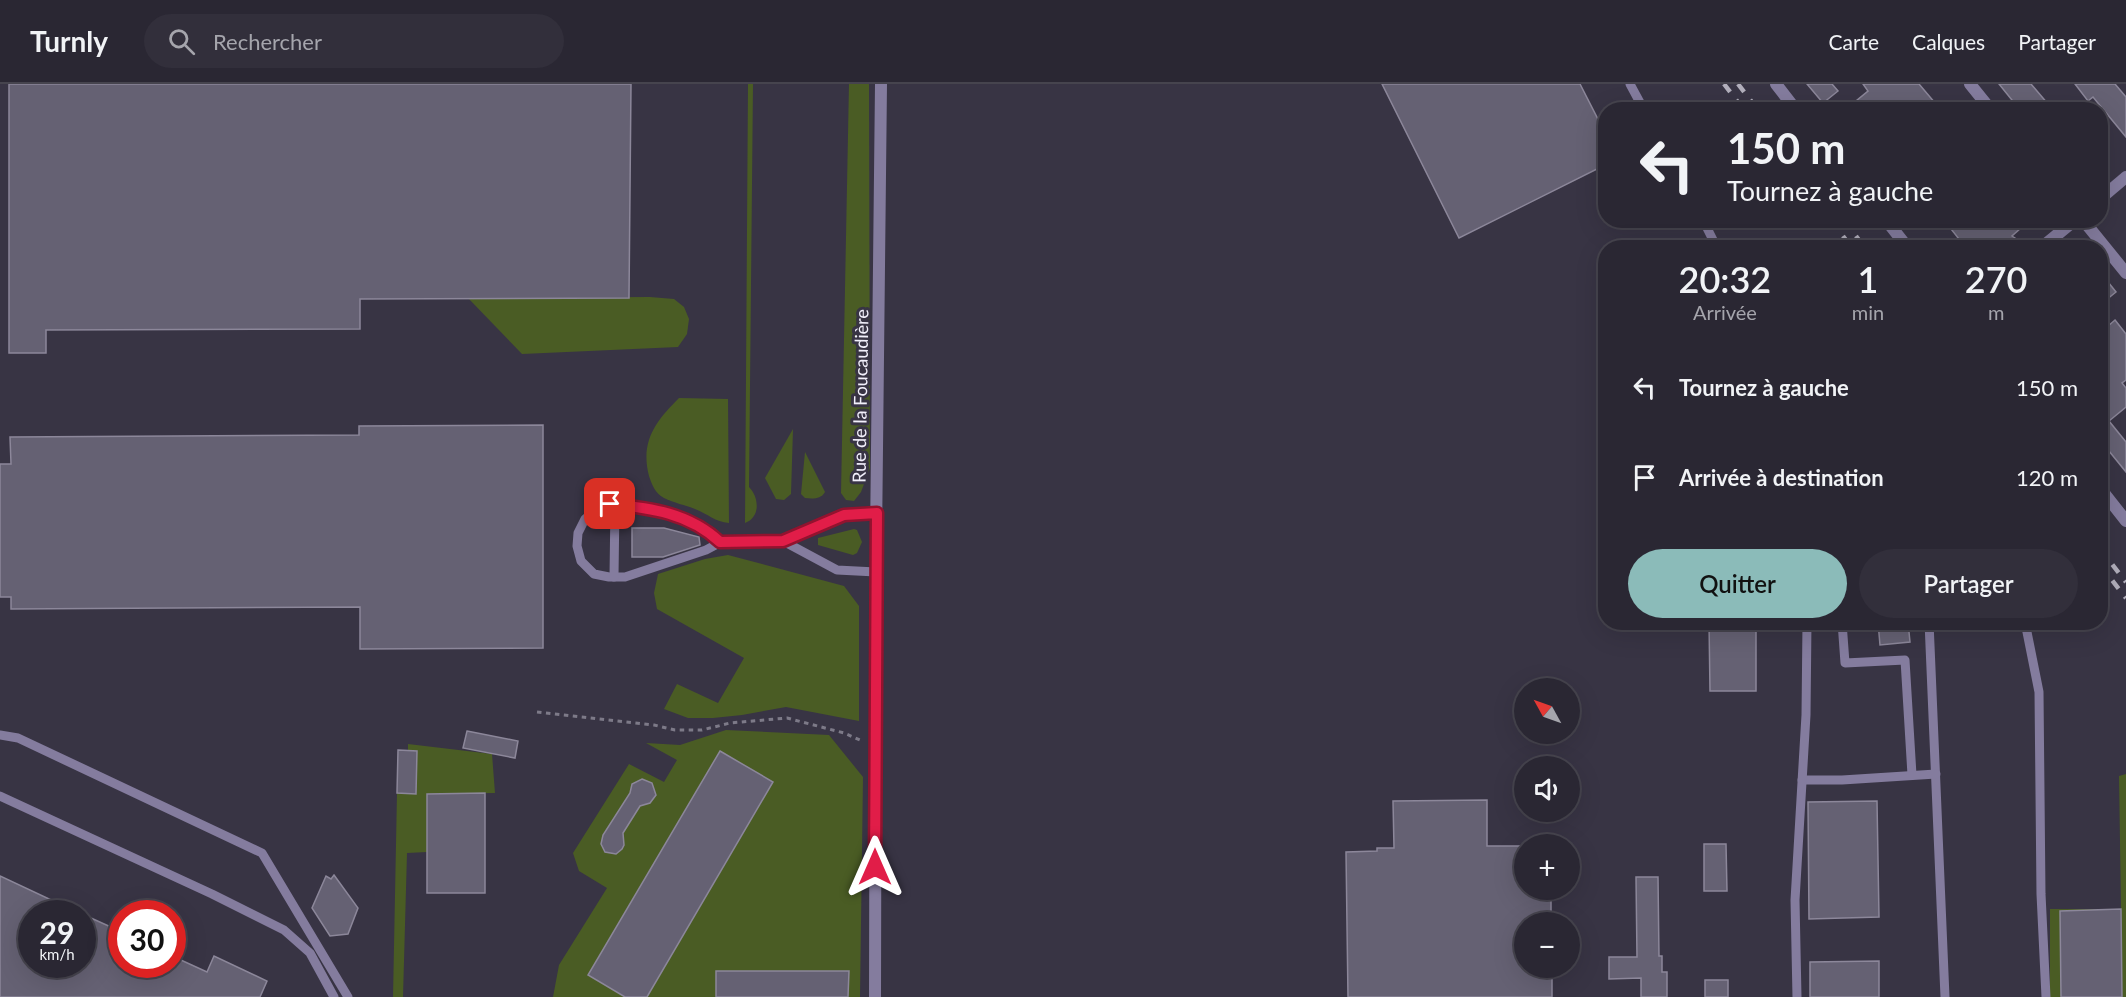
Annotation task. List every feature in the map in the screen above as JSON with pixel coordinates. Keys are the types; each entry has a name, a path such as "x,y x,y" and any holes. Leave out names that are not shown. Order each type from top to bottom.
{"street":[{"name":"Rue de la Foucaudière","path":"875,997 881,84"},
{"path":"1776,84 1790,102"},
{"path":"1970,84 1985,102"},
{"path":"2108,192 2126,177"},
{"path":"1892,228 1902,240"},
{"path":"2051,240 2065,228"},
{"path":"2089,228 2099,240"},
{"path":"2108,251 2126,273"},
{"path":"2108,498 2126,521"}],"lane":[{"path":"1630,84 1640,102"},
{"path":"720,542 706,529 682,518 635,506 610,504 596,510 585,519 578,533 577,546 581,561 594,574 625,577 683,559 720,542 783,541 844,515 877,513"},
{"path":"615,504 615,577"},
{"path":"783,541 837,570 876,572"},
{"path":"1797,997 1795,900 1806,715 1807,630"},
{"path":"1843,630 1845,663 1905,660 1912,775"},
{"path":"1929,630 1945,997"},
{"path":"2027,630 2039,692 2040,894 2046,997"},
{"path":"0,735 18,738 262,853 348,997"},
{"path":"1802,780 1936,774"},
{"path":"0,796 212,894 284,930 310,953 334,997"}],"path":[{"path":"537,712 654,725 675,730 702,730 730,723 787,718 844,733 876,746"}],"green space":[{"path":"748,84 753,84 749,487 755,496 757,506 754,516 745,523"},
{"path":"849,84 869,84 870,468 861,492 854,501 846,500 841,493"},
{"path":"650,297 674,299 684,307 689,319 687,334 678,347 522,354 468,298"},
{"path":"679,398 728,399 729,523 664,498 651,483 647,464 648,442 663,415"},
{"path":"793,429 791,494 784,500 776,499 765,478"},
{"path":"805,452 825,492 816,498 805,498 801,494"},
{"path":"857,530 862,542 857,553 853,555 818,545 818,538"},
{"path":"728,555 844,586 859,606 859,721 786,707 713,718 688,718 664,709 677,684 718,703 744,658 657,609 654,593 658,574 705,559"},
{"path":"726,730 829,735 863,777 860,997 553,997 559,965 607,888 579,871 573,853 629,764 664,782 677,760 646,743 680,745"},
{"path":"408,744 492,754 495,793 427,794 427,852 407,853 403,997 393,997 397,793 407,793 417,785 417,751 408,750"},
{"path":"2126,774 2126,997 2050,997 2050,909 2121,909 2119,776"}],"building":[{"path":"9,84 631,84 629,298 360,299 360,329 46,330 46,353 9,353"},
{"path":"1382,84 1580,84 1598,119 1598,168 1459,238"},
{"path":"1807,84 1832,84 1838,91 1822,102"},
{"path":"1863,84 1919,84 1934,102 1855,102 1868,91"},
{"path":"1999,84 2031,84 2046,102 2014,102"},
{"path":"2075,84 2115,84 2126,97 2126,137 2108,115 2108,102 2097,102 2093,97 2088,101"},
{"path":"1950,228 2021,228 2012,236 2015,238 2013,240 1960,240"},
{"path":"2108,282 2116,292 2108,298"},
{"path":"2115,320 2126,334 2126,380 2122,383 2126,388 2126,407 2109,421 2126,442 2126,472 2108,450 2108,326"},
{"path":"543,425 543,648 360,649 360,607 11,609 11,597 0,597 0,464 11,464 10,437 359,435 359,426"},
{"path":"632,528 664,528 699,537 700,545 663,557 632,557"},
{"path":"1709,630 1756,630 1756,691 1710,691"},
{"path":"1879,630 1909,630 1910,642 1880,645"},
{"path":"467,731 518,741 515,758 463,748"},
{"path":"398,750 417,751 416,794 397,793"},
{"path":"720,751 773,782 647,997 625,997 588,975"},
{"path":"642,779 652,783 656,795 650,803 640,806 623,833 622,849 616,854 605,852 601,844 603,835 630,793 632,784"},
{"path":"485,793 485,893 427,893 427,794"},
{"path":"1487,800 1487,846 1514,846 1514,900 1551,900 1551,912 1514,912 1514,978 1552,978 1552,997 1348,997 1346,852 1394,848 1393,801"},
{"path":"1877,801 1879,917 1809,919 1808,802"},
{"path":"1704,844 1726,844 1727,891 1704,891"},
{"path":"334,875 358,908 348,934 330,936 312,908 326,876 331,879"},
{"path":"0,876 51,900 18,900 18,978 96,978 96,920 108,926 108,978 186,978 186,962 207,972 214,956 267,981 260,997 0,997"},
{"path":"1636,877 1658,877 1659,956 1662,956 1662,972 1667,972 1667,997 1641,997 1641,978 1609,979 1609,957 1637,957"},
{"path":"2121,909 2122,997 2061,997 2060,911"},
{"path":"1879,961 1879,997 1810,997 1810,962"},
{"path":"716,971 849,971 848,997 716,997"},
{"path":"1705,980 1728,980 1728,997 1705,997"}],"railway":[{"path":"1724,84 1738,102"},
{"path":"1738,84 1752,102"},
{"path":"1837,228 1846,240"},
{"path":"1850,228 1859,240"},
{"path":"2108,559 2126,582"},
{"path":"2108,575 2126,598"}],"route":[{"path":"610,504 635,506 682,518 706,529 720,542 783,541 844,515 877,513 875,867"}]}
